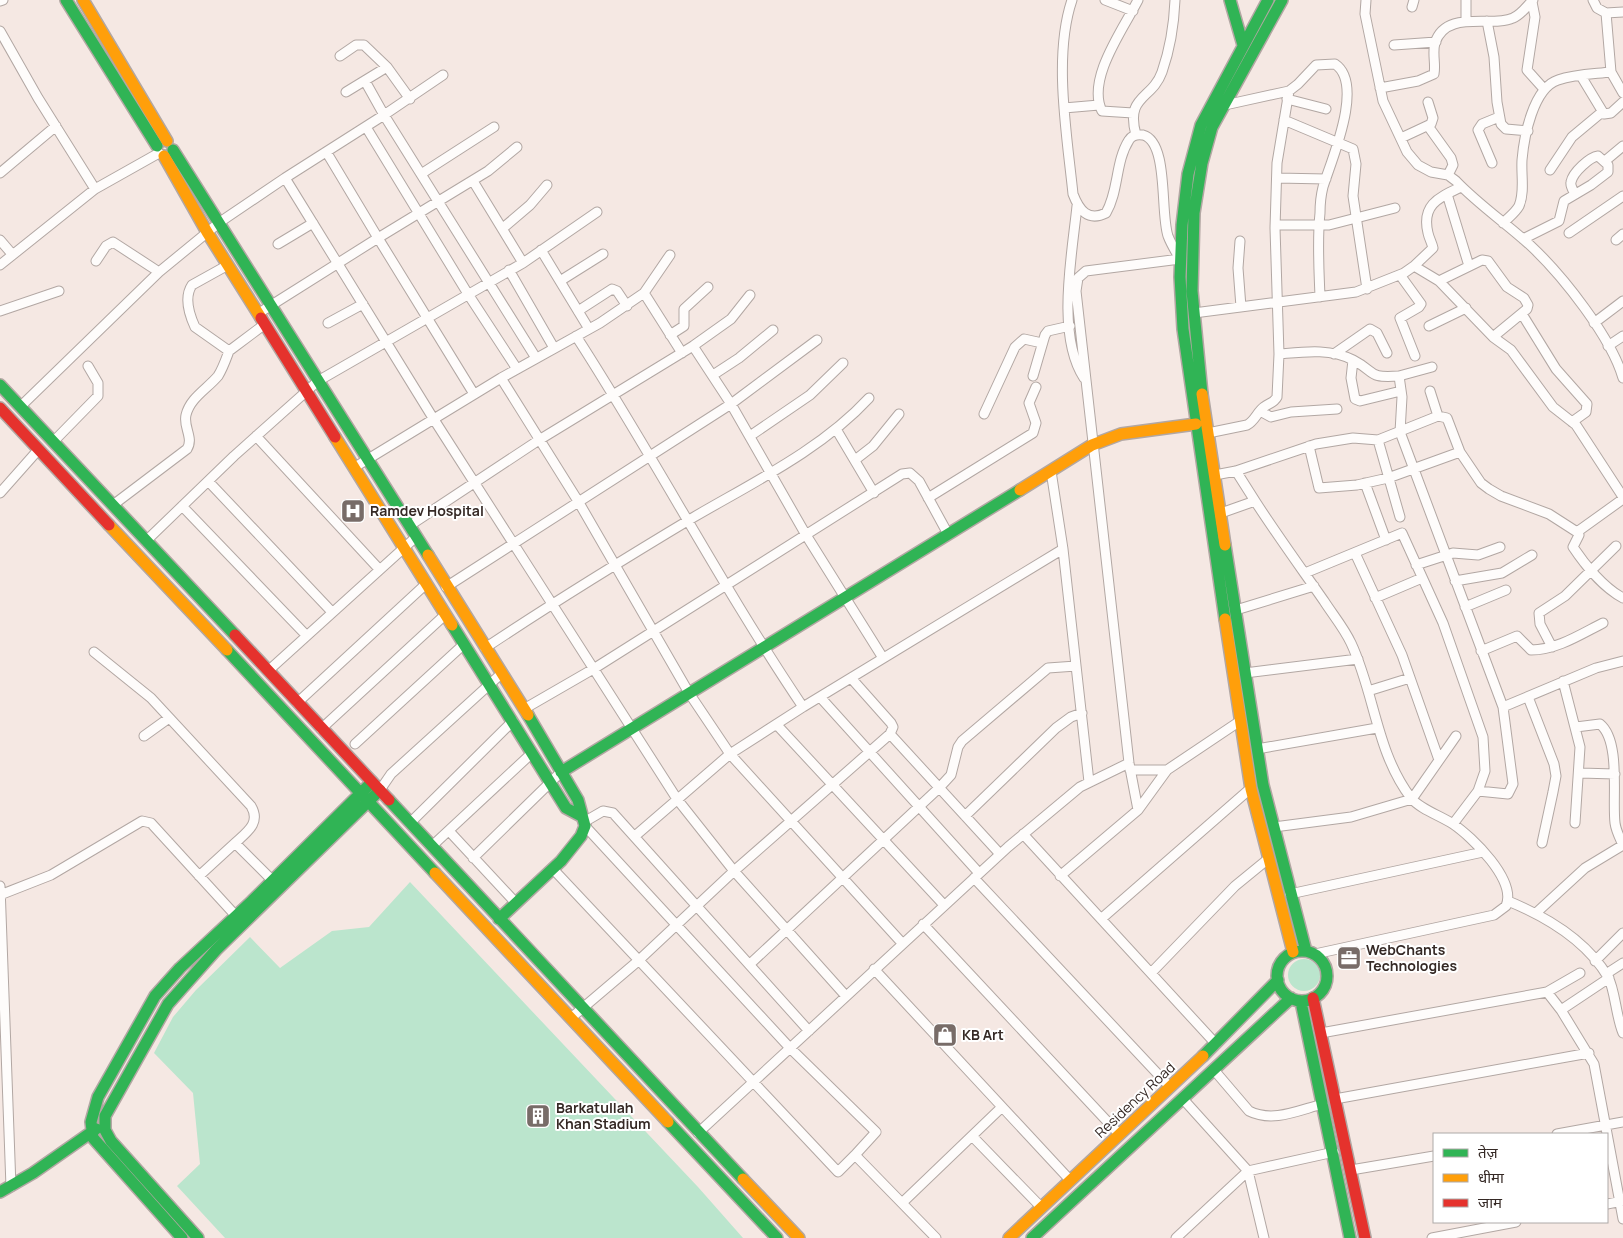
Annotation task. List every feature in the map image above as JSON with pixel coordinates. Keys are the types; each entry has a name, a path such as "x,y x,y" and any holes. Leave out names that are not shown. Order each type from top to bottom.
{"main road":[{"path":"66,0 164,149 220,222 446,587 524,709 578,800 583,821 580,839 553,869 499,919"},
{"path":"83,0 208,232 305,391 355,467 446,614 463,645 490,684 566,808 583,821"},
{"path":"1230,0 1243,45"},
{"path":"1268,0 1200,126 1193,147 1184,201 1180,260 1191,395 1240,721 1251,788 1293,952"},
{"path":"1282,0 1212,127 1202,163 1196,203 1193,281 1194,313 1208,434 1257,749 1290,894 1310,953"},
{"path":"0,385 698,1133 799,1238"},
{"path":"0,408 777,1238"},
{"path":"561,772 633,730 689,693 764,650 845,597 1092,445 1121,434 1196,424"},
{"path":"198,1238 111,1141 105,1130 105,1116 168,1004 200,966 376,786"},
{"path":"182,1238 93,1138 91,1133 93,1109 98,1097 156,996 180,968 366,797"},
{"path":"1032,1238 1214,1070 1296,1000 1313,998 1325,986 1327,978 1323,962 1310,953 1293,952 1280,964 1278,980 1280,987 1296,1000 1324,1104 1350,1238"},
{"name":"Residency Road","path":"1009,1238 1216,1044 1278,980"},
{"path":"1313,998 1365,1238"},
{"path":"0,1192 12,1187 65,1153 105,1123"}],"street":[{"path":"0,2 4,0"},
{"path":"1072,0 1063,36 1064,108 1073,194 1077,206 1084,214 1091,217 1106,213 1113,199 1118,172 1128,141 1136,135 1146,136 1158,151 1168,236 1180,260 1095,268 1082,273 1078,278 1076,291 1129,766 1138,810"},
{"path":"1106,0 1132,11"},
{"path":"1133,113 1102,111 1099,105 1098,88 1104,67 1138,0"},
{"path":"1136,135 1133,113 1142,96 1161,74 1169,46 1175,0"},
{"path":"1366,0 1365,14 1383,101 1407,152 1418,165 1431,172 1448,175 1523,239 1556,273 1594,323 1619,362 1623,378"},
{"path":"1466,0 1466,21"},
{"path":"1593,0 1597,8 1606,13 1623,12"},
{"path":"1380,88 1418,81 1434,74 1436,42 1442,32 1452,26 1466,21 1512,19 1532,1"},
{"path":"1532,1 1535,17 1527,70 1544,89"},
{"path":"1606,13 1611,72 1623,93"},
{"path":"1487,21 1494,57 1501,124 1506,129 1528,131"},
{"path":"0,31 95,189"},
{"path":"1394,45 1436,42"},
{"path":"340,56 356,45 364,45 387,68 410,99"},
{"path":"1208,434 1247,425 1277,397 1279,354 1275,225 1277,178 1288,95 1316,65 1335,64 1339,67 1346,97 1343,130 1326,179 1319,226 1320,297"},
{"path":"346,92 387,68"},
{"path":"1503,223 1515,212 1521,199 1522,158 1538,98 1544,89 1558,80 1611,72"},
{"path":"20,407 159,272 220,222 284,178 327,153 410,99 443,75"},
{"path":"1581,76 1604,114 1611,114 1623,102"},
{"path":"365,80 384,115 536,358"},
{"path":"1225,105 1288,95 1326,109"},
{"path":"1401,138 1431,124 1433,118 1428,102"},
{"path":"1064,108 1099,105"},
{"path":"1550,170 1572,138 1602,112"},
{"path":"1492,163 1478,130 1482,124 1499,117"},
{"path":"1284,120 1350,146 1354,153 1352,196 1367,289"},
{"path":"0,173 56,126"},
{"path":"1428,126 1451,158 1453,165 1448,175"},
{"path":"366,127 468,294 517,368"},
{"path":"421,174 494,127"},
{"path":"1605,161 1623,146"},
{"path":"258,313 473,181 518,147"},
{"path":"0,265 95,189 164,149"},
{"path":"327,153 474,394"},
{"path":"1523,239 1559,222 1564,201 1597,181 1608,172 1608,165 1605,161 1596,156 1588,161 1571,181 1575,194"},
{"path":"284,178 551,604 595,668 677,799 734,872 845,995"},
{"path":"1277,178 1326,179"},
{"path":"473,181 503,228 522,263"},
{"path":"503,228 530,205 546,185"},
{"path":"1194,313 1367,289 1400,275 1414,266 1432,248 1427,226 1431,204 1462,187"},
{"path":"1447,194 1469,266"},
{"path":"1569,233 1623,196"},
{"path":"1077,206 1068,287 1070,326 1075,363 1085,380"},
{"path":"1275,225 1319,226 1395,208"},
{"path":"146,541 256,436 318,381 522,263 597,212"},
{"path":"278,244 313,224"},
{"path":"0,240 12,254"},
{"path":"1240,241 1238,268 1241,307"},
{"path":"96,261 106,246 113,242 159,272"},
{"path":"541,250 589,329"},
{"path":"560,281 603,254"},
{"path":"355,467 500,378 627,306 644,293 670,255"},
{"path":"1439,281 1482,260 1488,261 1506,287 1528,302 1527,309 1493,337"},
{"path":"228,264 192,285 188,294 188,301 195,327 229,351"},
{"path":"1414,266 1439,281 1493,337 1511,350 1553,406 1572,422 1597,453 1623,498 1577,532"},
{"path":"509,270 554,348"},
{"path":"1400,275 1421,304 1400,318 1415,356"},
{"path":"670,335 684,326 684,309 708,287"},
{"path":"578,311 612,289 617,291 627,306"},
{"path":"0,311 59,291"},
{"path":"644,293 682,353"},
{"path":"409,526 476,484 539,440 693,346 731,319 750,295"},
{"path":"1594,323 1623,301"},
{"path":"328,323 363,304"},
{"path":"1429,326 1466,308"},
{"path":"1522,314 1556,369 1587,404 1586,412 1572,422"},
{"path":"113,505 186,449 190,442 186,422 187,413 198,395 219,374 229,351 265,324"},
{"path":"1033,376 1042,342 1048,332 1070,326"},
{"path":"1334,354 1370,329 1377,333 1387,353"},
{"path":"713,375 740,358 774,330"},
{"path":"576,336 651,455 764,650 802,708"},
{"path":"1608,346 1623,336"},
{"path":"984,414 1015,347 1024,339 1042,342"},
{"path":"446,587 732,404 817,340"},
{"path":"693,346 732,404 806,535 883,658"},
{"path":"1279,354 1315,351 1334,354 1353,360 1374,376 1399,376 1432,367"},
{"path":"1353,360 1350,378 1355,399 1360,401 1401,391"},
{"path":"750,436 810,395 843,363"},
{"path":"53,442 98,396 98,383 88,366"},
{"path":"1399,376 1401,391 1400,432 1503,708 1513,784 1508,794 1504,795 1478,791"},
{"path":"500,378 578,501 689,693 730,754 902,943"},
{"path":"928,498 1033,433 1036,424 1029,406 1036,387"},
{"path":"1430,392 1438,416"},
{"path":"485,648 551,604 770,472 836,429 869,398"},
{"path":"1260,411 1271,417 1291,412 1337,409"},
{"path":"855,460 873,446 899,414"},
{"path":"1215,475 1236,471 1309,446 1353,438 1378,440 1438,416 1447,418 1460,452 1482,483 1501,496 1549,514 1577,532 1579,535 1573,547 1591,569 1623,598"},
{"path":"836,429 874,493"},
{"path":"256,436 379,569"},
{"path":"1378,440 1400,518"},
{"path":"1309,446 1320,488 1365,483 1388,478 1460,452"},
{"path":"0,493 39,449"},
{"path":"1051,470 1063,549 1089,782"},
{"path":"1236,471 1350,640 1368,691 1377,728 1393,769 1412,799 1453,824 1483,852 1500,873 1508,901"},
{"path":"524,709 595,668 652,630 902,474 910,474 919,481 948,534"},
{"path":"208,481 332,612"},
{"path":"1365,483 1386,540"},
{"path":"1221,513 1255,501"},
{"path":"182,506 306,635"},
{"path":"1304,573 1402,533 1443,623 1483,737 1485,771 1478,791 1453,824"},
{"path":"268,671 416,537"},
{"path":"1552,646 1540,624 1539,613 1565,596 1616,546"},
{"path":"1416,565 1457,552 1478,555 1500,547"},
{"path":"635,836 730,754 883,658 1063,549"},
{"path":"1355,553 1410,678 1439,760"},
{"path":"1455,581 1502,574 1532,555"},
{"path":"1375,598 1422,578"},
{"path":"297,703 426,584"},
{"path":"1236,610 1314,586"},
{"path":"1465,607 1506,590"},
{"path":"321,729 446,614"},
{"path":"1481,650 1517,636 1531,650 1552,646 1603,623"},
{"path":"355,744 463,645"},
{"path":"94,652 151,698 255,812 253,826 199,876"},
{"path":"1245,673 1358,660"},
{"path":"1503,708 1596,668 1623,661"},
{"path":"750,964 939,788 951,774 958,747 962,741 1048,668 1076,666"},
{"path":"376,786 501,674"},
{"path":"570,1018 638,961 734,872 834,785 869,750 890,734 893,727 891,723 851,678"},
{"path":"1368,691 1410,678"},
{"path":"1563,681 1580,747 1580,773 1575,823"},
{"path":"820,697 869,750 976,876 1170,1087"},
{"path":"1528,697 1554,764 1556,776 1542,843"},
{"path":"965,816 1056,728 1071,717 1082,713"},
{"path":"144,736 169,718"},
{"path":"410,823 513,721"},
{"path":"1060,876 1138,810 1167,770 1240,721"},
{"path":"777,724 944,906"},
{"path":"1536,913 1585,868 1623,845 1615,824 1615,774 1613,758 1602,726 1596,724 1576,727"},
{"path":"1257,749 1377,728"},
{"path":"890,734 1000,854"},
{"path":"1274,827 1351,817 1412,799 1456,736"},
{"path":"432,846 532,753"},
{"path":"698,1133 902,943 1022,834 1080,786 1129,766 1167,770"},
{"path":"473,858 561,772"},
{"path":"1580,773 1615,774"},
{"path":"1101,920 1251,788"},
{"path":"553,869 752,1083 838,1172 876,1132 790,1048 583,821 603,811 613,813 809,1031"},
{"path":"0,895 51,875 142,821 151,823 236,916"},
{"path":"449,831 516,903"},
{"path":"1022,834 1216,1044"},
{"path":"236,843 273,881"},
{"path":"1290,894 1483,852"},
{"path":"1151,973 1235,886 1268,858"},
{"path":"0,886 2,993 12,1187"},
{"path":"1508,901 1536,913 1576,938 1608,976 1619,1010 1623,1033"},
{"path":"1310,953 1494,914 1501,911 1508,901"},
{"path":"923,924 1119,1134"},
{"path":"1595,961 1623,933"},
{"path":"1561,1010 1623,963"},
{"path":"874,969 1070,1180"},
{"path":"1321,1033 1547,992 1580,973"},
{"path":"1547,992 1589,1053 1597,1073 1607,1133"},
{"path":"1335,1099 1589,1053"},
{"path":"1214,1070 1249,1111 1256,1115 1274,1117 1324,1104"},
{"path":"1183,1099 1248,1171 1264,1238"},
{"path":"902,1203 1002,1107"},
{"path":"1563,1133 1623,1122"},
{"path":"972,1136 1041,1207"},
{"path":"1608,1136 1623,1219"},
{"path":"1176,1238 1248,1171 1334,1152"},
{"path":"855,1155 936,1238"},
{"path":"1350,1170 1433,1156"},
{"path":"1608,1204 1621,1201"},
{"path":"1432,1238 1511,1223"}],"green space":[{"path":"410,882 698,1187 743,1238 225,1238 177,1186 200,1164 193,1093 154,1053 173,1017 196,990 250,937 280,968 332,931 369,927"},
{"path":"1304,959 1310,960 1315,964 1319,969 1319,981 1315,986 1310,990 1304,991 1298,990 1293,986 1289,981 1288,975 1289,969 1293,964 1298,960"}],"traffic: fast":[{"path":"66,0 157,146"},
{"path":"1230,0 1243,45"},
{"path":"1225,619 1183,329 1180,277 1182,225 1188,174 1201,125 1268,0"},
{"path":"1202,394 1192,291 1194,213 1202,163 1212,127 1282,0"},
{"path":"173,150 428,555"},
{"path":"0,385 235,635"},
{"path":"561,772 1020,490"},
{"path":"1225,545 1263,785 1306,951"},
{"path":"452,625 566,808 581,816"},
{"path":"227,650 435,873"},
{"path":"499,919 561,861 581,836 585,826 578,800 528,715"},
{"path":"182,1238 93,1138 91,1122 98,1097 155,996 180,968 252,901 372,782"},
{"path":"198,1238 111,1141 105,1130 105,1116 168,1004 216,950 380,790"},
{"path":"389,800 743,1179"},
{"path":"1302,951 1312,953 1320,958 1325,966 1327,976 1325,986 1320,994 1312,999 1302,1001 1292,999 1284,994 1279,986 1277,976 1279,966 1284,958 1292,953 1302,951"},
{"path":"1203,1056 1278,980"},
{"path":"1032,1238 1291,998"},
{"path":"1301,1002 1350,1238"},
{"path":"668,1122 777,1238"},
{"path":"0,1192 33,1173 96,1129"}],"traffic: slow":[{"path":"83,0 167,141"},
{"path":"164,156 207,232 261,318"},
{"path":"1202,394 1225,545"},
{"path":"1020,490 1092,445 1121,434 1196,424"},
{"path":"335,437 452,625"},
{"path":"109,525 227,650"},
{"path":"428,555 528,715"},
{"path":"1225,619 1251,789 1293,952"},
{"path":"435,873 668,1122"},
{"path":"1009,1238 1203,1056"},
{"path":"743,1179 799,1238"}],"traffic: jam":[{"path":"261,318 335,437"},
{"path":"0,408 109,525"},
{"path":"235,635 389,800"},
{"path":"1313,998 1365,1238"}],"place":[{"name":"Ramdev Hospital","path":"353,511"},
{"name":"WebChants Technologies","path":"1349,958"},
{"name":"KB Art","path":"945,1035"},
{"name":"Barkatullah Khan Stadium","path":"538,1116"}]}
